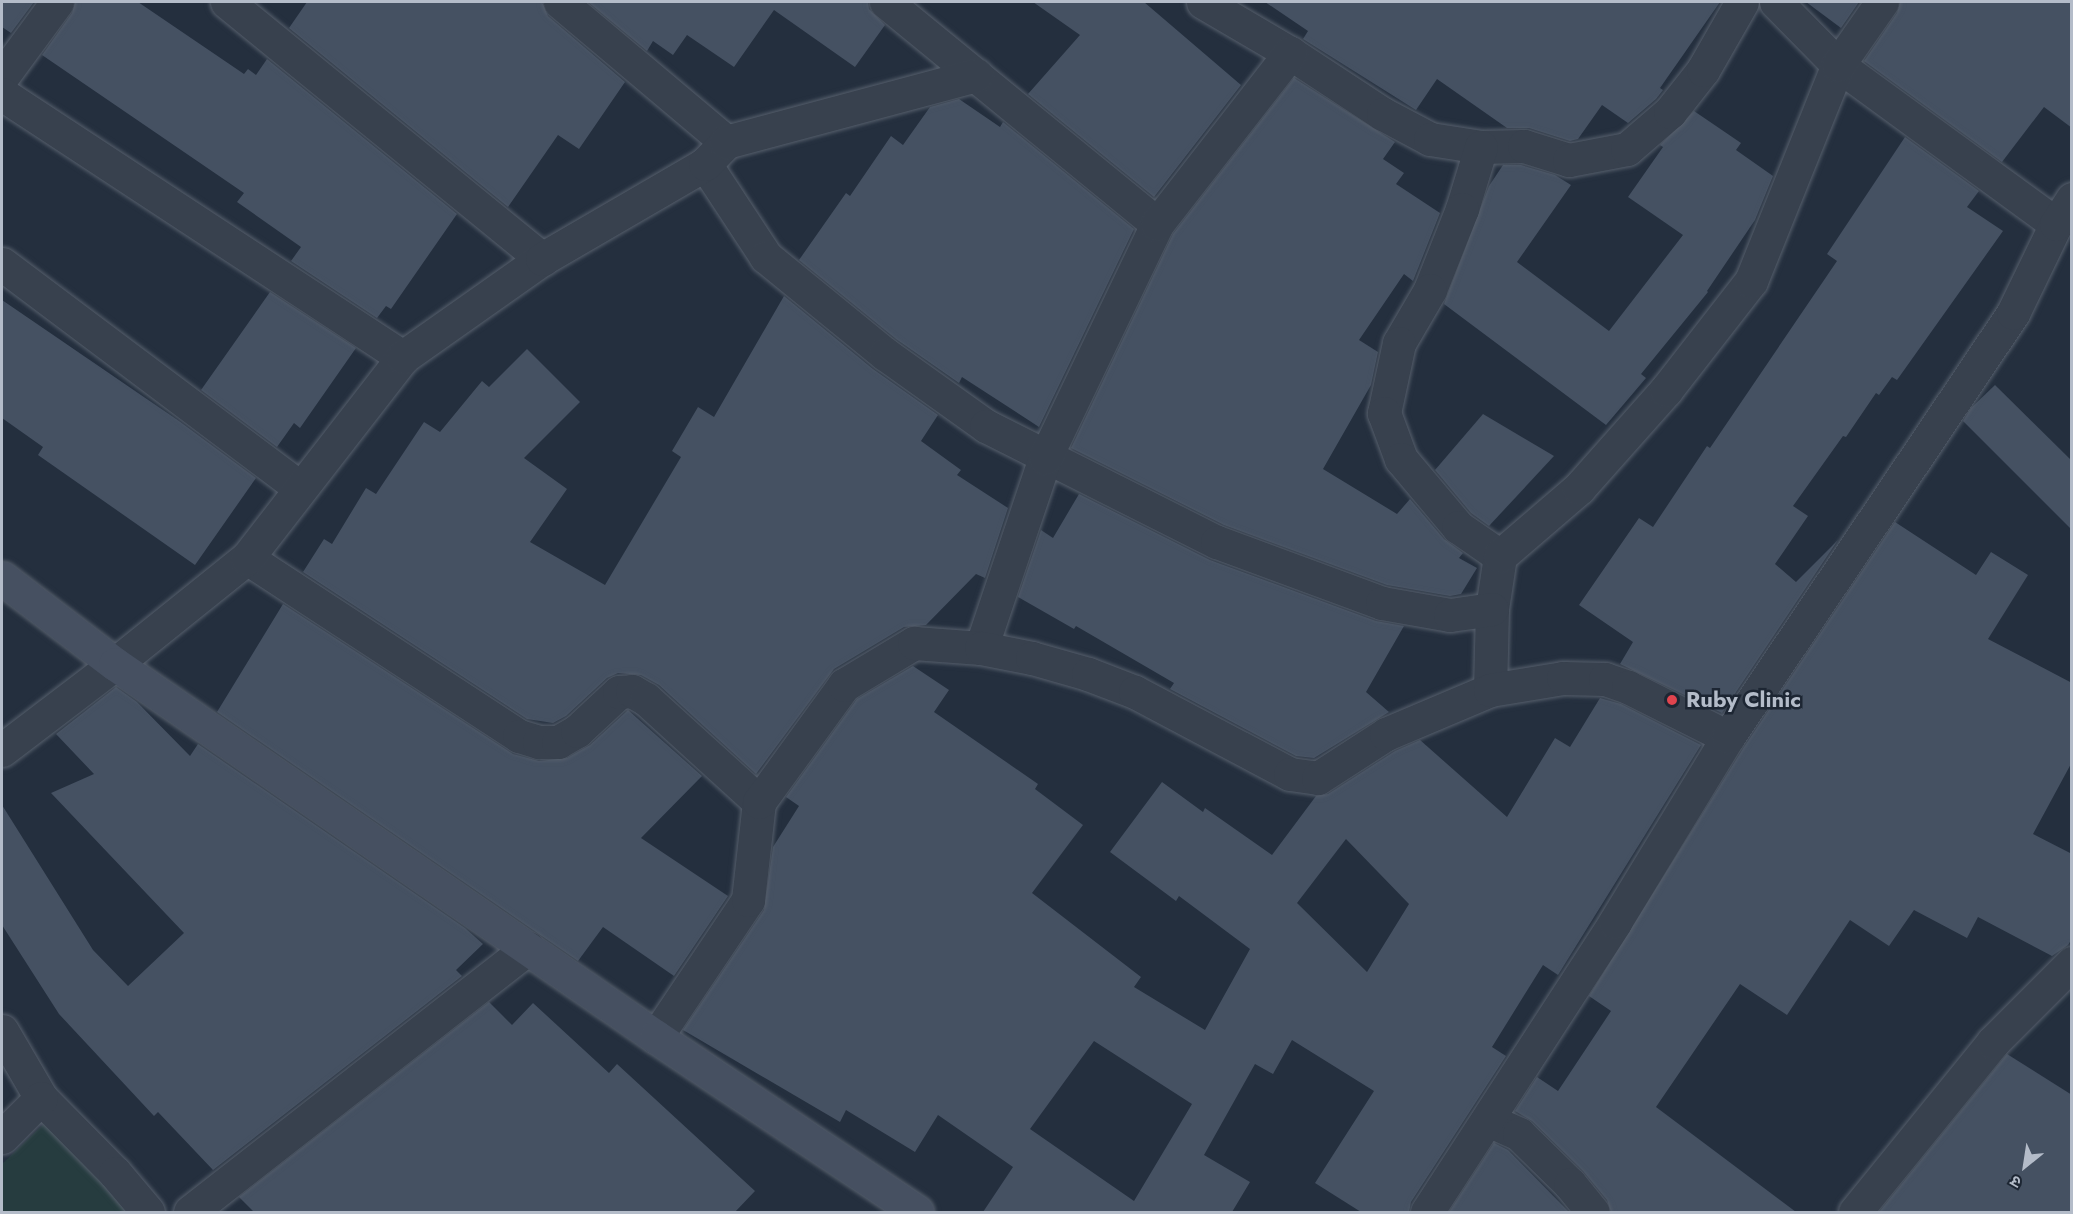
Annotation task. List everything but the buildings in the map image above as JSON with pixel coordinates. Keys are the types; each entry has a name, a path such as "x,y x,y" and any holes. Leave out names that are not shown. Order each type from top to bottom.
{"main road":[{"path":"2,578 115,664 656,1037 917,1212"}],"street":[{"path":"2,77 57,2"},
{"path":"227,2 542,259"},
{"path":"560,2 716,153 766,257 913,374 986,426 1045,458 1217,542 1382,603 1450,615 1492,609"},
{"path":"886,2 1157,224"},
{"path":"1203,2 1290,53 1383,114 1430,139 1481,147 1524,146 1569,160 1627,149 1670,112 1703,70 1742,2"},
{"path":"1427,1212 1615,922 1728,737 2013,313 2064,212 1839,65 1776,2"},
{"path":"1490,690 1492,609 1500,556 1580,488 1666,390 1751,281 1839,65 1882,2"},
{"path":"981,648 1045,458 1157,224 1290,53"},
{"path":"2,750 115,664 247,558 403,357 542,259 716,153 976,75"},
{"path":"2,94 403,357"},
{"path":"1481,147 1462,209 1430,290 1399,343 1384,413 1401,459 1458,527 1500,556"},
{"path":"2,264 300,488"},
{"path":"247,558 519,736 539,742 558,742 577,732 619,692 632,691 646,699 759,802"},
{"path":"656,1037 748,900 759,802 844,685 914,643 981,648 1032,658 1088,674 1135,692 1290,774 1318,778 1386,734 1490,690 1563,678 1605,679 1628,687 1728,737"},
{"path":"190,1212 528,948"},
{"path":"1855,1212 1993,1042 2072,963"},
{"path":"2,1031 41,1098 115,1173 148,1212"},
{"path":"2,1137 41,1098"},
{"path":"1488,1120 1519,1134 1570,1184 1593,1212"}],"green space":[{"path":"50,1118 136,1212 2,1212 2,1164"}],"place":[{"name":"Ruby Clinic","path":"1672,700"}]}
